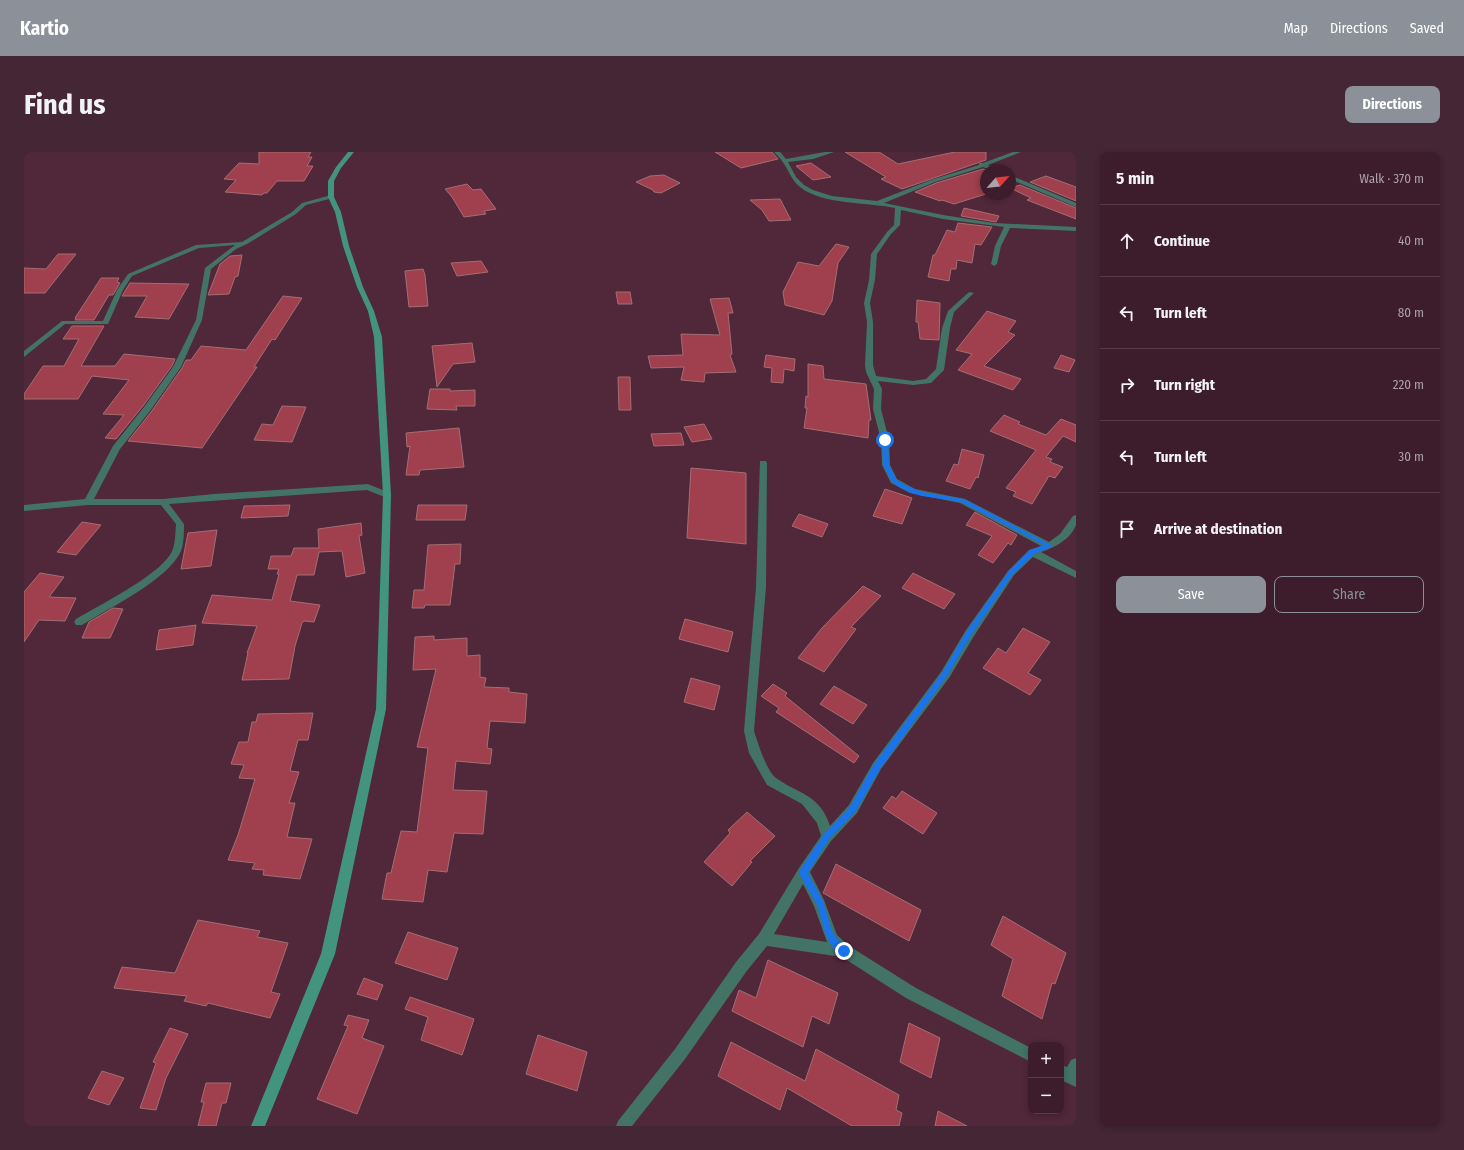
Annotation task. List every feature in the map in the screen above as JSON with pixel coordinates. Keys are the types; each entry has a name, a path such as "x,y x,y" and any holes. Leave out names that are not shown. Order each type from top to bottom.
{"main road":[{"path":"258,1126 328,954 382,709 386,495 378,337 371,311 360,287 346,246 338,212 331,197 331,181 338,167 351,152"}],"street":[{"path":"777,152 785,161 794,178 802,186 831,198 878,203 943,217 1008,226 1076,229"},
{"path":"785,161 813,157 832,152"},
{"path":"981,164 1018,152"},
{"path":"878,203 980,164"},
{"path":"1016,180 1076,205"},
{"path":"88,502 116,448 147,409 177,367 199,320 208,268 234,248 245,243 294,213 304,204 331,197"},
{"path":"898,207 897,225 889,233 874,254 872,280 867,303 870,322 869,365 878,389 877,409 885,440 886,465 894,481 912,491 962,500 1050,546"},
{"path":"994,264 998,246 1008,226"},
{"path":"24,355 64,322 106,323 120,290 130,275 198,246 245,243"},
{"path":"873,378 913,383 928,381 940,370 946,328 951,311 971,293"},
{"path":"763,463 761,587 749,731 755,753 771,781 806,800 822,820 827,837"},
{"path":"24,508 88,502 163,502 222,496 368,487 386,495"},
{"path":"79,622 156,575 173,559 178,547 180,524 163,502"},
{"path":"623,1126 680,1054 741,967 764,939 803,872 827,837 853,809 877,766 945,674 970,632 1011,573 1032,552 1050,546 1063,536 1076,518"},
{"path":"1032,552 1076,574"},
{"path":"803,872 820,904 832,939 844,951 911,993 1028,1053"},
{"path":"764,939 844,951"}],"building":[{"path":"259,152 311,152 308,157 312,157 307,166 313,166 304,181 277,181 267,193 262,195 225,192 236,180 224,179 239,163 259,164"},
{"path":"715,152 772,152 778,159 741,168"},
{"path":"845,152 879,152 898,164 955,152 986,152 986,160 902,189 881,179 886,177"},
{"path":"811,163 831,177 813,180 796,166"},
{"path":"980,170 980,196 954,204 942,200 940,201 915,192 936,183"},
{"path":"664,175 680,183 661,193 654,192 653,190 636,182 650,176"},
{"path":"1046,176 1076,187 1076,201 1030,182"},
{"path":"467,184 473,190 481,189 496,209 484,211 486,214 464,217 452,197 445,189"},
{"path":"1020,185 1076,208 1076,219 1027,200 1031,198 1016,191 1016,186"},
{"path":"780,199 791,220 769,221 762,210 750,200"},
{"path":"964,208 999,216 996,222 961,216"},
{"path":"958,223 992,227 981,245 975,244 972,263 957,260 956,269 951,269 949,281 928,277 933,255 935,255 947,230 955,232"},
{"path":"836,244 849,247 838,263 832,301 824,315 785,305 783,292 798,262 819,266"},
{"path":"58,254 76,254 45,293 24,293 24,268 46,269"},
{"path":"242,255 238,276 235,277 229,294 208,295 220,264 230,256"},
{"path":"481,261 488,272 457,276 451,263"},
{"path":"423,269 428,306 409,307 405,271"},
{"path":"101,278 119,278 117,282 120,283 113,295 109,295 94,320 75,320 75,318"},
{"path":"130,283 189,284 169,319 135,317 147,296 122,296"},
{"path":"616,292 630,292 632,304 618,304"},
{"path":"283,296 302,298 275,340 272,339 254,367 257,367 202,448 128,441 151,412 186,360 191,360 201,346 246,350"},
{"path":"729,298 733,313 728,313 732,354 730,355 736,372 705,373 704,382 681,380 684,367 651,368 648,356 683,355 681,334 720,335 710,299"},
{"path":"917,300 940,303 939,340 920,339 918,322 916,322"},
{"path":"987,311 1016,321 1008,332 1015,335 984,366 1021,379 1013,390 958,370 972,354 956,350"},
{"path":"72,326 104,326 81,366 115,366 124,354 175,359 172,366 143,406 116,439 105,438 124,415 103,414 129,380 92,376 78,399 24,399 24,394 43,366 64,366 79,339 63,339"},
{"path":"472,343 475,362 453,364 437,387 432,346"},
{"path":"766,355 795,359 794,371 784,369 783,383 771,382 772,368 764,367"},
{"path":"1061,355 1075,360 1069,372 1054,368"},
{"path":"808,364 823,366 824,379 866,384 871,420 869,420 868,438 804,428 807,408 805,408 806,396 808,397"},
{"path":"618,377 630,377 631,410 619,410"},
{"path":"430,389 450,389 450,391 475,390 475,406 456,406 457,410 427,409"},
{"path":"282,406 306,407 292,442 254,440 262,424 273,425"},
{"path":"1004,415 1020,422 1018,424 1046,435 1061,419 1076,425 1076,442 1063,436 1046,457 1052,459 1050,462 1063,467 1055,478 1049,476 1032,504 1013,496 1016,492 1006,488 1036,450 990,431"},
{"path":"704,424 712,439 692,442 684,427"},
{"path":"459,428 464,467 420,470 419,475 406,475 410,446 407,447 406,433"},
{"path":"681,433 684,445 654,446 651,434"},
{"path":"962,449 984,455 978,478 976,477 970,489 946,481 954,464 958,465"},
{"path":"691,468 746,473 746,544 687,538"},
{"path":"885,489 912,498 902,524 873,516"},
{"path":"290,505 288,516 241,518 244,506"},
{"path":"418,505 467,505 465,520 416,520"},
{"path":"975,512 1017,535 1011,545 1008,543 993,563 978,555 992,536 966,525"},
{"path":"799,514 828,524 822,537 792,526"},
{"path":"82,522 101,525 76,555 57,552"},
{"path":"361,523 362,535 359,536 365,573 346,577 342,551 319,552 314,575 297,575 290,601 320,605 314,622 304,621 302,623 295,646 289,679 242,680 247,653 257,626 202,623 212,595 272,600 279,569 268,569 271,556 291,556 294,548 319,548 318,529"},
{"path":"217,530 211,566 181,569 188,533"},
{"path":"461,544 460,564 455,564 450,605 425,605 424,608 412,608 414,590 424,590 428,545"},
{"path":"40,573 64,577 49,597 76,598 65,621 39,620 24,642 24,592"},
{"path":"913,573 955,594 944,609 902,588"},
{"path":"863,586 881,596 851,627 856,629 824,672 798,658 822,628"},
{"path":"113,608 123,609 110,638 82,638 89,622"},
{"path":"685,619 733,632 728,652 679,639"},
{"path":"196,625 193,645 156,650 159,630"},
{"path":"1023,628 1050,642 1028,673 1041,680 1030,695 983,668 998,648 1006,653"},
{"path":"434,636 434,640 467,638 467,656 480,655 480,677 486,678 484,687 509,688 509,692 527,694 525,723 490,721 487,748 492,749 490,764 456,761 453,790 487,791 483,834 454,833 447,872 428,870 423,902 382,899 387,873 391,873 401,831 417,832 428,748 417,747 436,669 413,670 415,637"},
{"path":"691,678 720,686 714,710 684,702"},
{"path":"773,684 787,693 785,696 859,756 854,763 776,712 779,708 761,696"},
{"path":"834,686 867,705 853,724 820,704"},
{"path":"313,713 308,740 298,740 290,771 299,772 289,803 295,803 287,837 312,839 300,879 263,875 264,870 252,869 255,863 228,860 238,835 255,779 239,778 244,765 231,764 239,742 248,742 252,722 256,722 258,714"},
{"path":"902,791 937,813 923,834 883,808 892,796 896,799"},
{"path":"747,812 775,836 750,861 752,862 732,886 704,862 730,833 728,830"},
{"path":"836,864 921,910 909,941 823,893"},
{"path":"1003,916 1066,953 1055,984 1052,983 1042,1019 1002,996 1013,959 991,945"},
{"path":"198,920 260,931 257,937 288,943 271,992 280,994 270,1018 208,1003 206,1006 184,1001 187,996 114,988 122,967 175,973"},
{"path":"408,932 458,948 447,980 395,963"},
{"path":"768,960 838,993 829,1024 812,1016 803,1047 732,1011 739,990 756,998"},
{"path":"364,978 383,985 377,1000 357,994"},
{"path":"410,997 474,1019 462,1055 421,1040 428,1017 405,1009"},
{"path":"348,1015 369,1020 362,1038 384,1046 357,1114 317,1099 348,1026 344,1025"},
{"path":"909,1023 940,1038 931,1078 900,1062"},
{"path":"170,1028 188,1034 166,1078 156,1110 140,1108 156,1063 153,1062"},
{"path":"538,1035 587,1052 577,1091 526,1074"},
{"path":"731,1042 805,1081 816,1049 899,1095 896,1110 902,1113 899,1126 852,1126 787,1088 780,1110 718,1076"},
{"path":"102,1071 124,1078 109,1105 88,1098"},
{"path":"206,1083 231,1083 226,1103 222,1103 216,1126 198,1126 204,1102 201,1102"},
{"path":"938,1111 967,1126 935,1126"}],"route":[{"path":"844,951 832,939 820,904 803,872 827,837 853,809 877,766 945,674 970,632 1011,573 1032,552 1050,546 962,500 922,494 901,486 894,481 886,465 885,440"}]}
